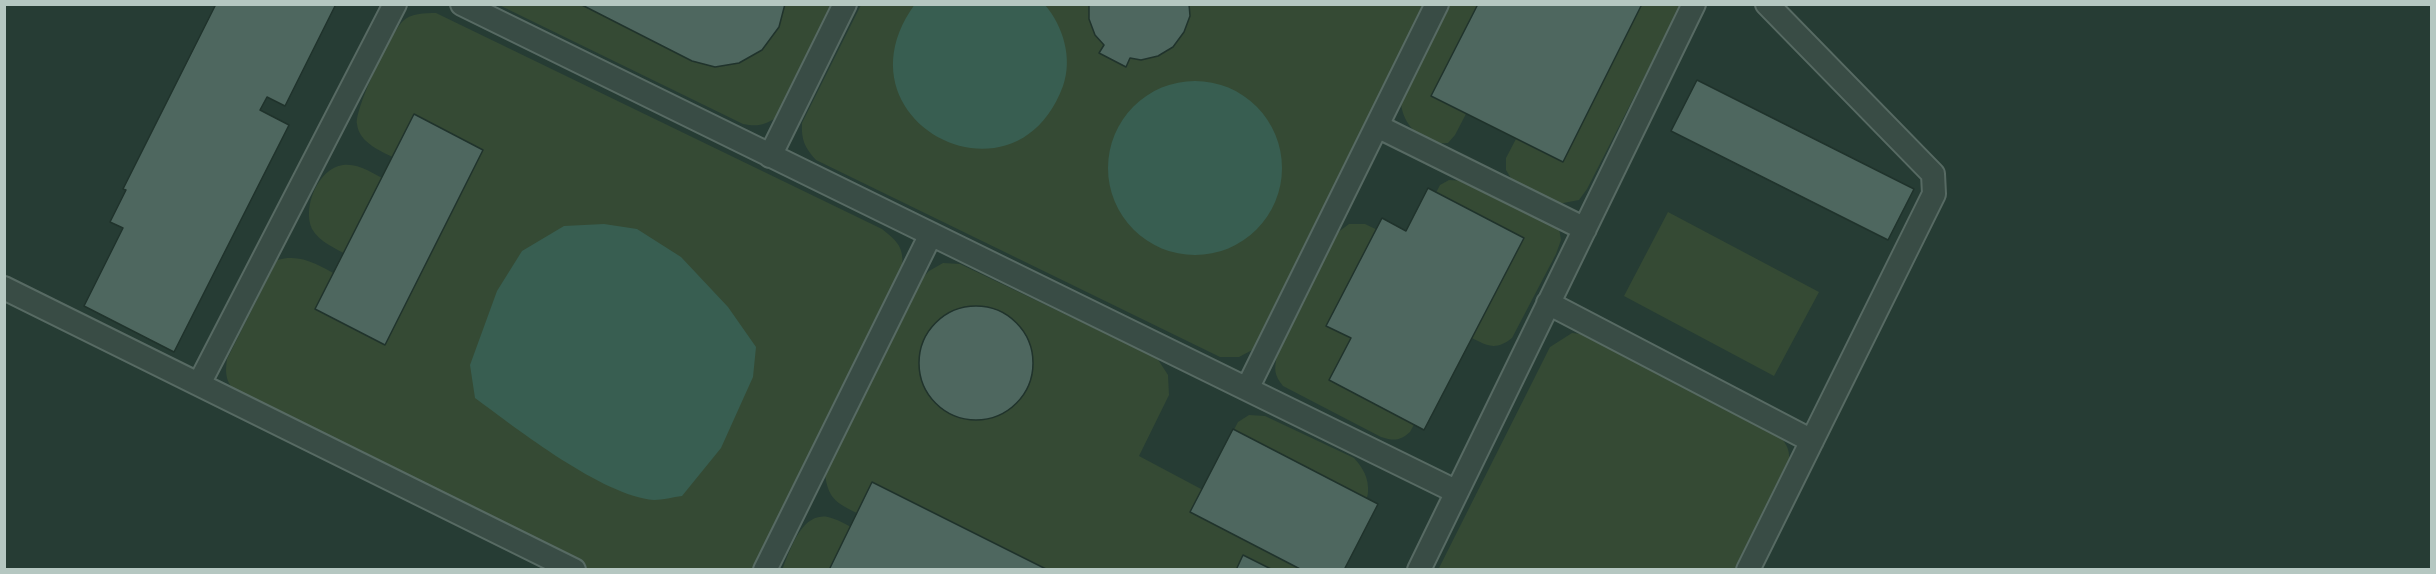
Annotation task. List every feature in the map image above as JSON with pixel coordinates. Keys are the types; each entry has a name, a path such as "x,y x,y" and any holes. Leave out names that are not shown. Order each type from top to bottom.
{"lane":[{"path":"199,384 395,4"},
{"path":"462,4 1457,492"},
{"path":"770,156 845,4"},
{"path":"1247,389 1437,4"},
{"path":"1419,570 1694,4"},
{"path":"1748,570 1934,195 1933,174 1767,4"},
{"path":"1377,126 1585,229"},
{"path":"765,570 931,234"},
{"path":"4,288 574,570"},
{"path":"1548,303 1812,441"}],"shaded area":[{"path":"915,4 1045,5 1061,32 1067,64 1063,86 1039,125 1008,145 973,148 939,138 912,115 896,84 895,46"},
{"path":"499,5 834,5 778,116 766,123 753,125 743,124"},
{"path":"861,5 1426,5 1256,348 1239,357 1220,357 816,160 804,143 802,123"},
{"path":"1448,5 1681,5 1587,189 1579,200 1558,204 1512,180 1506,170 1506,158 1517,137 1467,112 1448,143 1439,143 1423,137 1405,119 1401,102"},
{"path":"436,13 882,229 900,248 902,273 753,569 589,569 243,400 231,386 226,372 227,359 277,260 302,259 339,276 349,256 324,241 312,229 309,211 314,190 326,173 343,165 360,167 386,180 397,159 367,142 359,131 358,116 367,88 402,22 413,15"},
{"path":"1195,81 1228,88 1243,96 1256,107 1267,120 1275,135 1282,168 1275,201 1267,216 1256,229 1243,240 1228,248 1195,255 1162,248 1147,240 1134,229 1123,216 1115,201 1108,168 1115,135 1123,120 1134,107 1147,96 1162,88"},
{"path":"1449,180 1467,181 1548,220 1559,228 1561,240 1512,338 1505,343 1493,346 1463,334 1410,432 1400,439 1393,440 1381,437 1283,386 1278,378 1275,365 1277,356 1337,233 1349,224 1365,224 1409,245 1440,185"},
{"path":"1668,212 1819,292 1774,376 1624,296"},
{"path":"604,224 637,229 681,257 728,307 756,347 753,377 721,448 682,496 654,500 633,496 610,487 561,459 475,398 470,365 497,291 522,251 564,226"},
{"path":"943,263 960,264 1157,358 1168,375 1169,395 1139,456 1203,490 1238,422 1249,415 1265,416 1354,458 1365,473 1368,482 1367,498 1333,569 782,570 798,534 811,520 828,517 855,529 861,515 847,508 832,496 825,474 918,283 929,271"},
{"path":"1572,333 1590,335 1779,436 1784,442 1789,452 1789,464 1737,569 1438,570 1550,347"}],"building":[{"path":"216,4 336,4 285,106 267,97 260,110 289,125 174,352 84,306 123,228 110,222 126,190 123,189"},
{"path":"580,4 785,4 779,27 762,50 739,63 715,67 692,61"},
{"path":"1089,4 1189,4 1190,16 1184,32 1173,47 1158,56 1141,60 1130,58 1126,67 1099,53 1104,45 1095,35 1089,19"},
{"path":"1478,4 1642,4 1563,162 1431,96"},
{"path":"1697,80 1914,189 1888,240 1671,131"},
{"path":"414,114 483,150 385,345 315,309"},
{"path":"1428,188 1524,238 1424,430 1329,380 1351,338 1326,326 1382,218 1406,231"},
{"path":"976,306 998,311 1016,323 1028,341 1033,363 1028,385 1016,403 998,415 976,420 954,415 936,403 924,385 919,363 924,341 936,323 954,311"},
{"path":"1233,429 1378,504 1344,570 1302,570 1190,512"},
{"path":"872,482 1048,570 829,570"},
{"path":"1243,555 1273,570 1236,570"}]}
